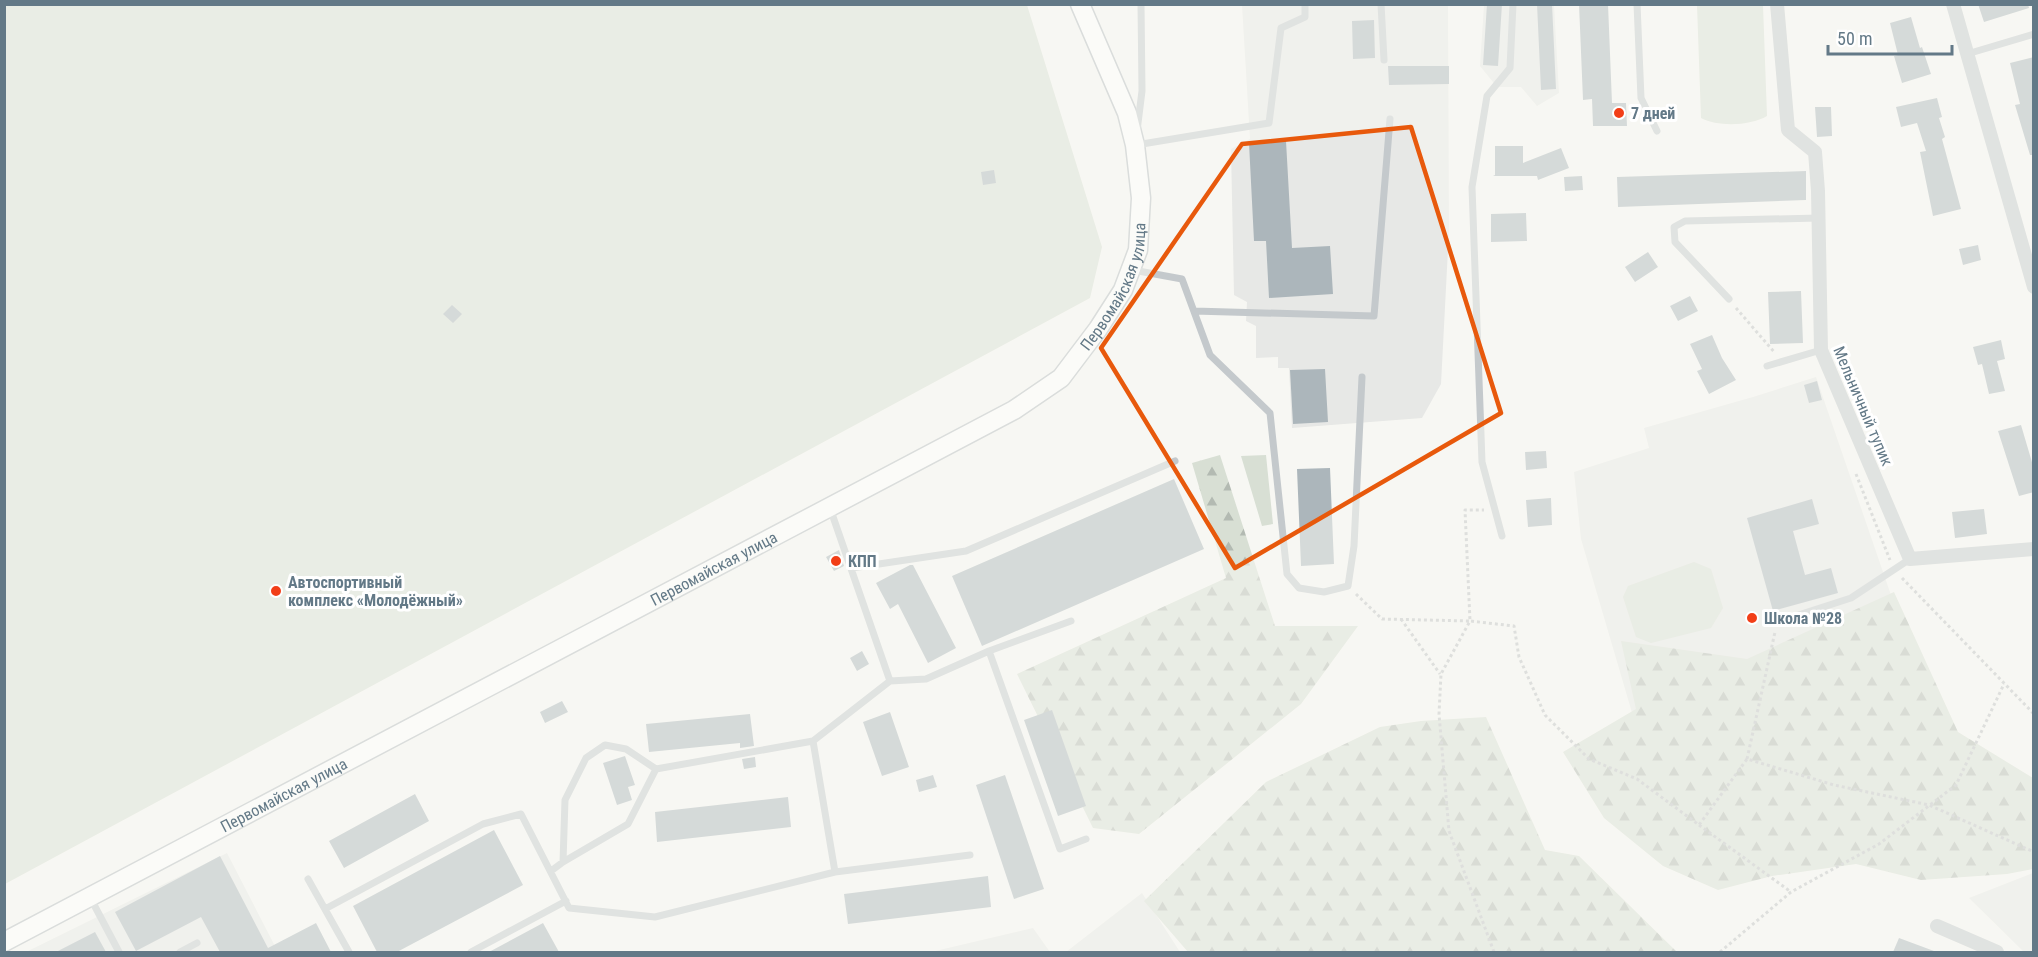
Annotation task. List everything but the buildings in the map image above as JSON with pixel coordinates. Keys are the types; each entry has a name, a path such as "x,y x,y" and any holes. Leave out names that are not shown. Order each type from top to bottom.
{"street":[{"name":"Первомайская улица","path":"4,942 1014,410 1061,378 1098,329 1123,290 1138,250 1141,198 1136,145 1127,113 1080,4"},
{"name":"Мельничный тупик","path":"1777,4 1788,130 1815,152 1819,218 1821,350 1910,559"},
{"path":"1953,4 2034,287"},
{"path":"1910,559 2034,549"},
{"path":"1937,926 1997,952"}],"lane":[{"path":"1141,4 1142,91 1136,145 1269,123 1281,28 1305,17 1305,4"},
{"path":"1381,4 1384,60"},
{"path":"1502,536 1482,462 1472,187 1487,96 1510,68 1513,4"},
{"path":"1637,4 1641,98 1657,131"},
{"path":"1967,54 2034,34"},
{"path":"1194,311 1374,316 1390,119"},
{"path":"1728,299 1675,242 1674,227 1685,221 1819,218"},
{"path":"1130,270 1182,279 1210,355 1270,413 1287,574 1299,588 1324,592 1348,586 1354,546 1362,377"},
{"path":"1767,366 1821,350"},
{"path":"852,568 966,551 1175,461"},
{"path":"830,508 890,681"},
{"path":"1777,622 1851,598 1910,559"},
{"path":"563,862 565,800 586,758 605,745 626,749 656,769 813,741 890,681 926,679 988,651 1071,621"},
{"path":"988,651 1060,849 1086,839"},
{"path":"813,741 835,872"},
{"path":"551,871 628,824 656,769"},
{"path":"325,909 483,824 521,814 569,908 655,917 835,872 970,855"},
{"path":"308,879 348,952"},
{"path":"90,897 119,952"},
{"path":"471,952 566,901"},
{"path":"180,952 197,944"}],"path":[{"path":"1728,299 1782,361"},
{"path":"1494,510 1465,510 1470,621 1441,674 1439,714 1449,831 1494,952"},
{"path":"1348,586 1382,619 1470,621 1514,626 1520,657 1545,715 1589,759 1637,779 1791,892"},
{"path":"1401,619 1441,674"},
{"path":"1699,825 1747,759 1777,622"},
{"path":"1720,952 1791,892 1879,844 1956,784 2004,684"},
{"path":"1747,759 1834,785 1929,805 2034,852"}],"highlighted area":[{"path":"1411,127 1501,413 1235,568 1101,348 1242,144"}],"shaded area":[{"path":"1242,5 1448,5 1449,230 1441,384 1422,418 1292,428 1289,368 1278,368 1278,357 1256,358 1256,326 1246,321 1247,302 1234,295 1231,149 1250,139"},
{"path":"1484,5 1554,5 1559,93 1537,106 1521,87 1497,87 1480,66"},
{"name":"Школа №28","path":"1816,377 1926,697 1655,791 1581,539 1574,472 1649,448 1644,428"},
{"path":"227,853 278,952 26,952"},
{"path":"2033,873 2033,952 2024,952 1969,898"},
{"path":"1142,893 1180,952 1066,952"},
{"path":"1033,928 1050,952 931,952"}],"green space":[{"name":"Автоспортивный комплекс «Молодёжный»","path":"5,5 1027,5 1102,247 1090,298 5,884"},
{"path":"1697,5 1763,5 1767,116 1752,122 1734,124 1716,123 1701,118"},
{"path":"1220,455 1275,626 1358,626 1301,704 1139,834 1093,828 1017,674 1226,578 1192,463"},
{"path":"1266,455 1273,524 1262,526 1241,456"},
{"path":"1694,562 1711,569 1723,608 1711,628 1651,643 1636,637 1623,597 1628,586"},
{"path":"1894,592 1958,732 2033,778 2033,869 2007,874 1921,880 1856,864 1772,876 1718,890 1663,866 1604,818 1563,752 1636,709 1621,641 1747,659"},
{"path":"1486,717 1545,850 1579,856 1677,952 1188,952 1144,901 1266,782 1380,727 1421,721"}],"place":[{"name":"7 дней","path":"1619,113"},
{"name":"КПП","path":"836,561"},
{"name":"Автоспортивный комплекс «Молодёжный»","path":"276,591"},
{"name":"Школа №28","path":"1752,618"}]}
